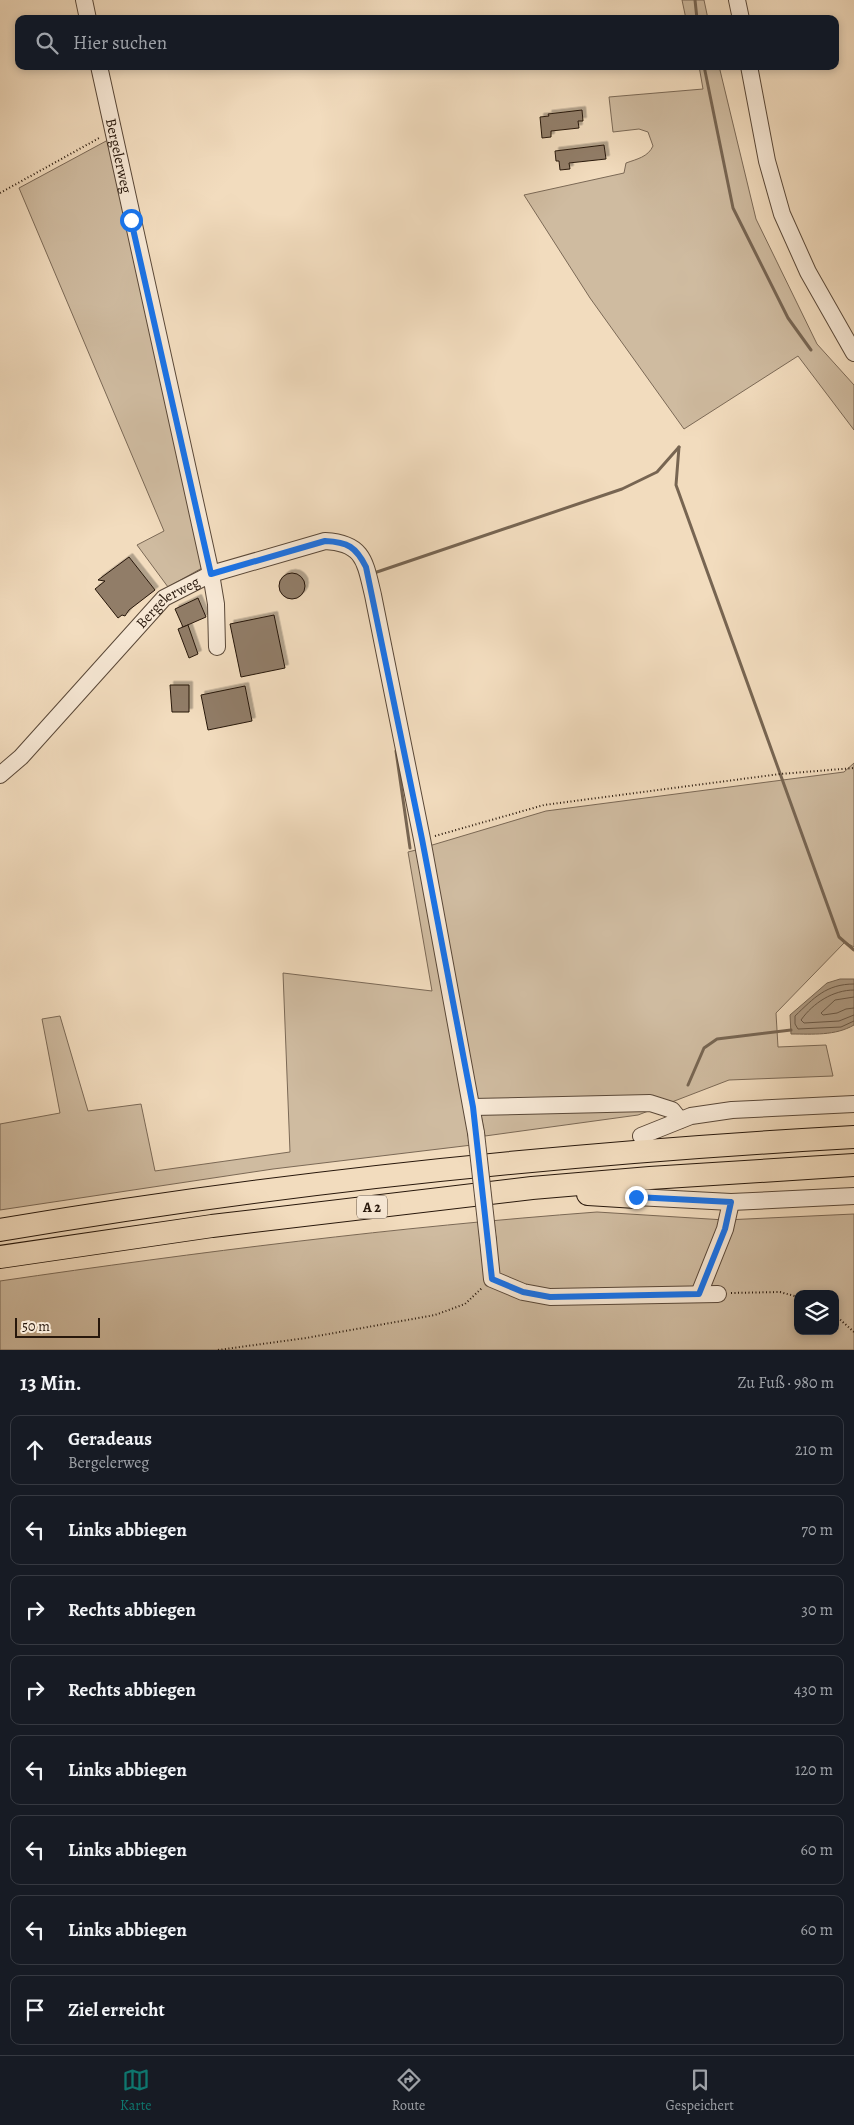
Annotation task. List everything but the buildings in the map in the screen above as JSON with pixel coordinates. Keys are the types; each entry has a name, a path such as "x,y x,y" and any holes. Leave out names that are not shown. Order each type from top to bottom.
{"highway":[{"path":"567,1158 641,1136"},
{"name":"A 2","path":"0,1230 81,1216 420,1172 567,1158 854,1137"},
{"name":"A 2","path":"0,1257 212,1226 532,1188 650,1178 854,1165"},
{"path":"532,1188 636,1197"}],"street":[{"path":"84,0 87,15"},
{"path":"738,0 740,15"},
{"name":"Bergelerweg","path":"0,775 21,757 164,598 211,574 100,70"},
{"path":"750,70 767,161 782,214 808,272 854,353"},
{"path":"217,647 216,604 211,574 325,541 343,542 359,553 366,567 373,595 473,1107 492,1279 523,1292 550,1297 718,1294"},
{"path":"473,1107 650,1104 672,1110 680,1120"},
{"path":"641,1136 691,1116 732,1110 854,1104"},
{"path":"636,1197 731,1202 854,1196"},
{"path":"699,1294 725,1229 731,1202"}],"path":[{"path":"0,193 112,131"},
{"path":"422,839 544,805 780,774 854,768"},
{"path":"218,1350 306,1338 436,1315 465,1304 492,1279"},
{"path":"718,1294 780,1292 794,1296"},
{"path":"839,1319 854,1332"}],"shaded area":[{"path":"682,0 704,0 707,15 685,15"},
{"path":"700,70 720,70 756,219 817,344 854,385 854,430 798,356 684,429 590,298 524,195 624,173 626,163 638,159 651,150 653,146 648,132 639,129 613,132 609,97 703,89"},
{"path":"108,140 202,568 168,587 137,545 164,531 19,188"},
{"path":"854,763 854,947 845,942 776,1013 778,1047 826,1045 833,1076 729,1080 638,1115 485,1136 429,846 546,811 844,772"},
{"path":"416,850 472,1145 273,1169 0,1210 0,1124 60,1113 42,1019 60,1016 88,1111 141,1104 155,1171 290,1152 283,973 432,991 408,852"},
{"path":"597,1212 725,1220 854,1214 854,1350 0,1350 0,1281 298,1241 447,1225"}],"water":[{"path":"840,979 854,979 854,1025 832,1033 791,1034 790,1015 827,983"}],"waterway":[{"path":"695,0 697,15"},
{"path":"705,70 733,208 788,318 811,350"},
{"path":"679,447 676,485 839,937 854,950"},
{"path":"374,573 622,489 657,472 679,447"},
{"path":"396,751 410,848"},
{"path":"688,1085 704,1048 717,1039 791,1030"}],"route":[{"path":"131,220 211,574 325,541 343,542 359,553 366,567 422,839 473,1107 492,1279 523,1292 550,1297 699,1294 725,1229 731,1202 636,1197"}]}
